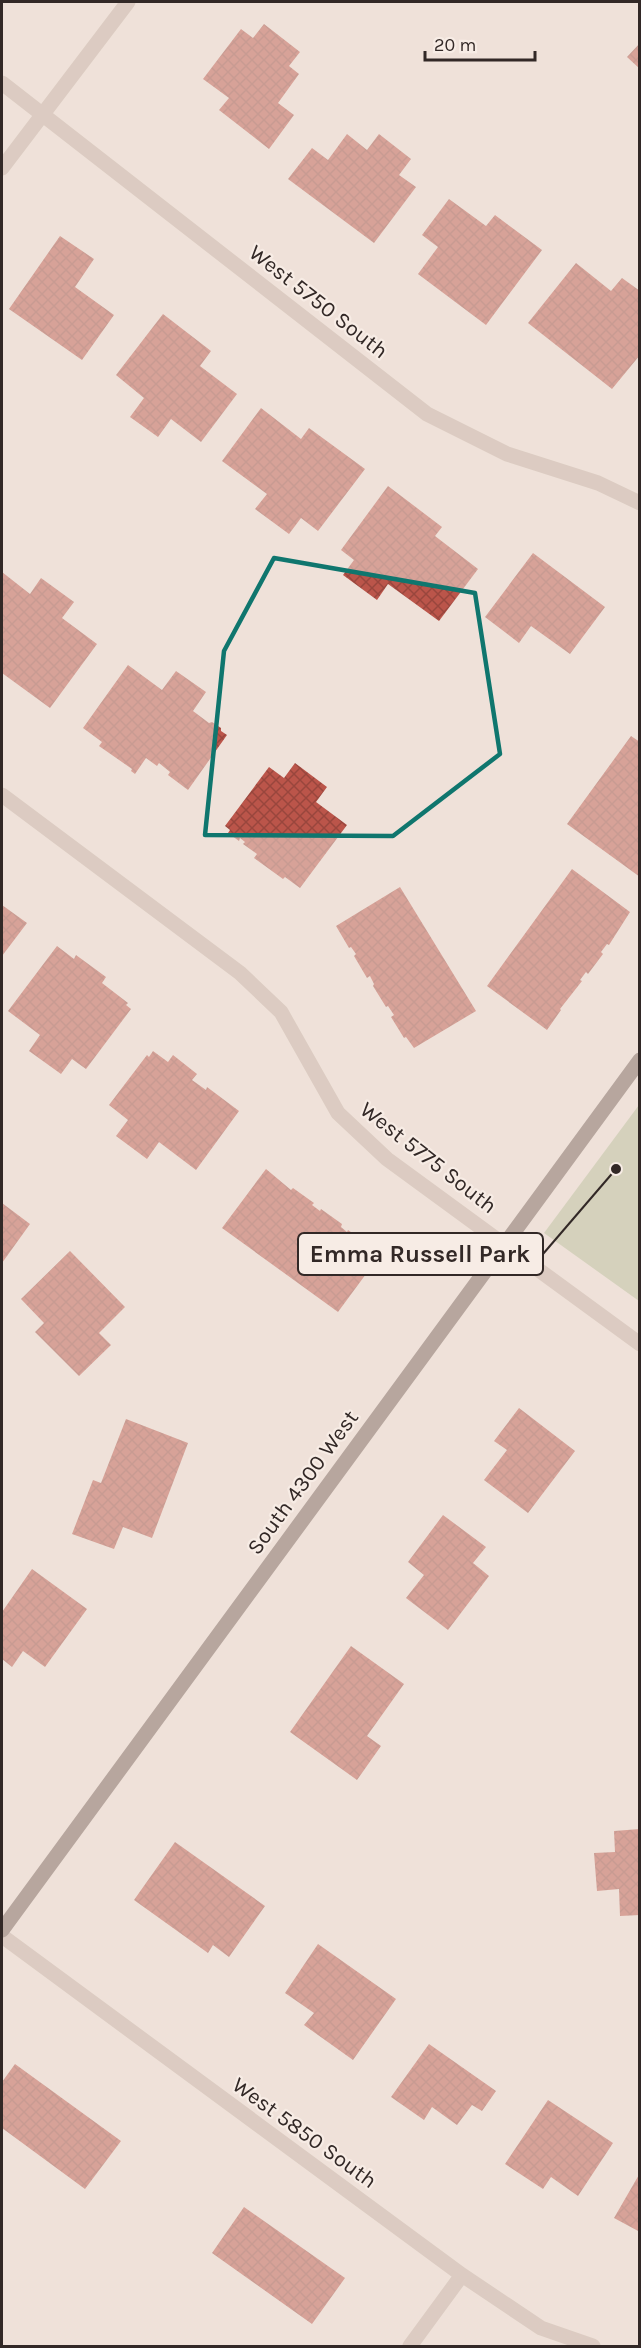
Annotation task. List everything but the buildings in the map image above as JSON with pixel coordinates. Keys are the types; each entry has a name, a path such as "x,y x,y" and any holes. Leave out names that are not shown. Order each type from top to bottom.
{"main road":[{"name":"South 4300 West","path":"2,1930 639,1060"}],"street":[{"path":"2,168 128,2"},
{"name":"West 5750 South","path":"2,82 427,414 507,454 598,483 639,502"},
{"name":"West 5775 South","path":"2,795 240,973 281,1012 338,1113 387,1159 639,1344"},
{"name":"West 5850 South","path":"2,1936 462,2275 541,2328 593,2346"},
{"path":"410,2346 462,2275"}],"highlighted area":[{"path":"274,558 475,593 500,754 393,836 205,835 224,651"}],"green space":[{"path":"639,1105 639,1301 544,1233"}],"place":[{"name":"Emma Russell Park","path":"616,1169"}]}
